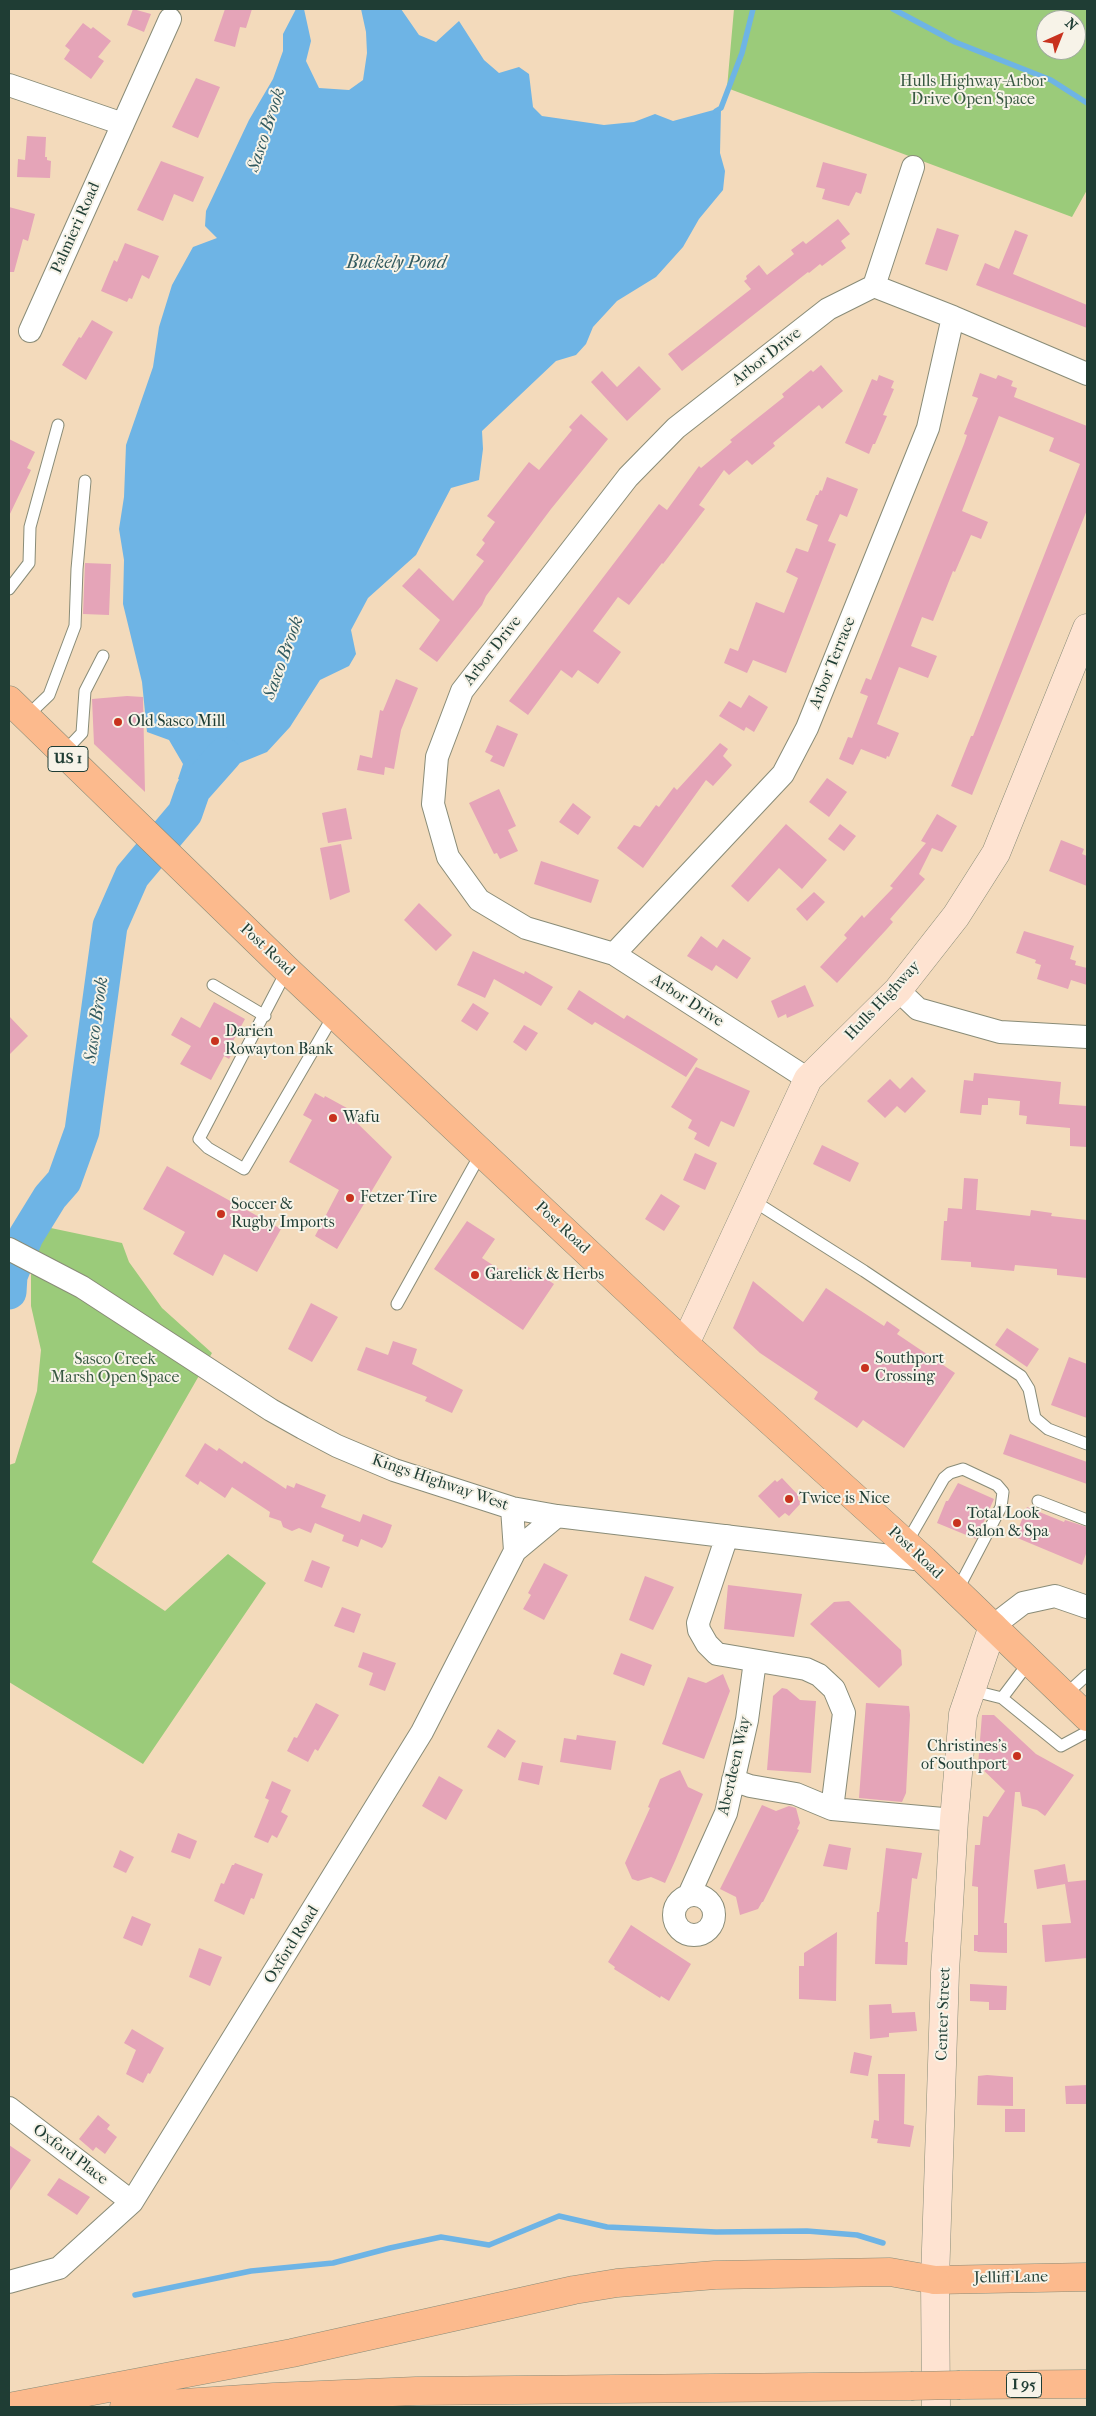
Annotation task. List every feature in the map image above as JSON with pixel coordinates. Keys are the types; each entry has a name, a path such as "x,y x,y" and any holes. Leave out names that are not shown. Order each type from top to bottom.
{"main road":[{"name":"US 1","path":"17,709 63,753"},
{"name":"Post Road","path":"63,753 288,970 685,1344 915,1552 1087,1717"},
{"name":"Jelliff Lane","path":"9,2407 292,2353 574,2290 617,2283 715,2275 890,2272 935,2280 1087,2277"},
{"name":"I 95","path":"124,2407 274,2397 416,2391 1087,2384"}],"street":[{"name":"Palmieri Road","path":"30,331 170,19"},
{"path":"9,85 122,124"},
{"path":"913,167 874,286 953,317 1087,374"},
{"name":"Arbor Drive","path":"808,1079 614,954 526,928 479,900 448,857 433,804 433,795 437,757 462,691 628,477 676,428 828,309 874,286"},
{"name":"Arbor Terrace","path":"614,954 783,774 807,728 928,428 953,317"},
{"name":"Hulls Highway","path":"685,1344 808,1079 898,990 956,916 996,853 1087,628"},
{"path":"898,990 918,1009 1000,1032 1087,1038"},
{"name":"Kings Highway West","path":"9,1249 82,1287 271,1410 337,1446 394,1470 512,1508 557,1516 727,1536 915,1552"},
{"path":"512,1508 515,1551"},
{"name":"Oxford Road","path":"9,2282 60,2268 132,2202 422,1732 515,1551 557,1516"},
{"path":"727,1536 698,1623 699,1630 707,1644 717,1654 806,1669 819,1675 839,1698 844,1712 832,1809"},
{"path":"993,1626 1023,1603 1055,1596 1087,1607"},
{"name":"Center Street","path":"936,2407 935,2280 945,1972 954,1820 963,1714 993,1626"},
{"name":"Aberdeen Way","path":"689,1895 726,1813 747,1720 755,1661"},
{"path":"733,1780 750,1786 796,1794 832,1809 954,1820"},
{"name":"Oxford Place","path":"9,2108 132,2202"}],"lane":[{"path":"9,589 29,563 30,527 58,424"},
{"path":"17,709 49,695 75,626 77,569 85,481"},
{"path":"63,753 82,733 85,691 103,656"},
{"path":"288,970 199,1139 208,1148 244,1169 335,1013"},
{"path":"213,986 265,1016"},
{"path":"396,1304 482,1151"},
{"path":"752,1200 864,1271 1021,1376 1029,1389 1035,1418 1048,1429 1087,1444"},
{"path":"915,1552 944,1478 950,1473 963,1469 997,1485 1003,1492 1001,1507 957,1591"},
{"path":"1038,1502 1087,1520"},
{"path":"1002,1698 1030,1661"},
{"path":"1065,1695 1087,1675"},
{"path":"970,1690 1002,1698 1061,1746 1087,1732"}],"green space":[{"name":"Hulls Highway-Arbor Drive Open Space","path":"734,9 1087,9 1087,190 1072,217 727,88"},
{"name":"Sasco Creek Marsh Open Space","path":"46,1227 122,1243 129,1262 162,1308 212,1353 92,1562 165,1611 228,1554 266,1583 143,1764 9,1682 9,1465 15,1463 37,1391 41,1350 31,1306 31,1275"}],"water":[{"name":"Buckely Pond","path":"296,9 304,9 311,41 306,61 319,88 349,90 363,80 367,53 366,32 361,9 401,9 419,35 436,42 459,21 484,60 499,73 519,67 529,74 533,107 542,116 604,125 634,122 655,114 673,121 721,108 720,153 725,171 723,190 699,219 683,247 656,277 617,301 593,327 586,344 576,355 556,361 482,431 483,449 479,480 451,488 416,555 368,598 351,630 356,654 349,666 320,680 290,727 267,752 240,763 204,789 193,790 178,779 183,764 169,740 147,732 142,682 123,604 124,560 119,529 124,497 126,445 153,367 159,327 172,285 193,247 217,238 205,226 206,211 249,120 273,79 283,51 283,34"}],"building":[{"path":"133,9 151,14 144,32 127,25"},
{"path":"225,9 252,9 246,28 240,27 235,47 214,41"},
{"path":"83,23 91,29 93,27 111,41 98,57 104,61 91,79 64,59 70,50 65,46"},
{"path":"196,78 220,87 198,138 172,127"},
{"path":"27,136 46,137 45,157 51,161 50,178 17,177 18,159 25,160"},
{"path":"161,161 204,177 193,202 174,194 163,221 137,210"},
{"path":"823,162 867,174 861,194 856,192 849,206 822,199 825,189 816,187"},
{"path":"9,207 35,214 28,241 23,239 14,272 9,272"},
{"path":"838,219 850,234 841,241 846,248 822,266 820,264 808,272 682,371 668,354 751,289 744,281 747,279 746,276 759,265 767,275 794,254 791,250 803,241 806,244"},
{"path":"937,228 959,235 947,271 925,264"},
{"path":"1015,230 1028,235 1013,274 1087,305 1087,328 976,285 985,263 999,269"},
{"path":"125,243 159,256 149,279 142,275 132,299 129,298 127,302 101,291 114,260 117,262"},
{"path":"92,320 113,332 86,380 62,365"},
{"path":"821,365 843,391 822,409 819,405 773,443 775,446 752,465 747,460 729,475 724,470 699,505 705,509 663,564 629,605 618,597 593,631 621,652 598,684 578,670 572,678 561,670 528,715 509,701 659,504 667,510 699,466 701,468 732,442 730,440 784,397 782,394 811,370 813,372"},
{"path":"639,366 661,389 627,421 591,382 602,371 617,387"},
{"path":"980,373 996,379 998,375 1013,381 1011,386 1017,388 1014,397 1087,426 1087,510 972,795 951,786 971,736 973,736 1080,464 1049,451 1054,438 999,416 962,511 988,522 981,539 971,535 955,572 953,571 933,621 922,617 911,646 937,656 928,678 899,667 877,724 899,733 889,757 887,756 886,759 861,749 853,765 839,759 848,737 852,738 868,696 860,693 866,678 871,680 964,444 967,435 964,434 978,398 972,396"},
{"path":"879,375 894,381 891,388 894,389 883,415 887,416 869,454 845,443 872,379 877,381"},
{"path":"581,414 608,439 551,509 486,596 482,605 437,662 419,649 440,620 402,586 419,568 453,601 484,561 476,555 485,543 482,540 495,522 487,516 529,462 539,470 572,430 569,427"},
{"path":"9,439 35,452 27,468 31,470 9,516"},
{"path":"827,477 858,489 847,517 840,514 828,541 836,544 786,673 753,660 747,673 724,663 730,648 738,651 756,602 784,613 798,578 786,572 796,548 808,552 818,525 806,520 816,495 818,495 820,490 822,491"},
{"path":"85,563 111,564 109,615 83,614"},
{"path":"396,679 418,688 401,730 394,769 385,767 384,775 357,770 360,755 372,758 380,710 383,711"},
{"path":"749,695 768,707 754,732 746,727 744,731 719,716 729,701 741,708"},
{"name":"Old Sasco Mill","path":"127,696 143,697 145,792 94,744 92,699"},
{"path":"497,725 518,734 504,767 490,761 493,756 485,752"},
{"path":"720,743 728,749 723,756 732,765 713,786 706,780 643,868 617,848 634,825 640,827 656,805 659,807 674,787 677,790"},
{"path":"827,778 847,792 829,817 809,802"},
{"path":"499,789 516,826 508,830 518,851 500,859 497,853 494,854 469,803"},
{"path":"573,803 591,817 578,835 559,822"},
{"path":"346,808 352,839 328,843 322,813"},
{"path":"937,814 957,826 942,852 932,848 919,874 925,879 890,919 893,922 837,983 820,967 847,938 844,935 862,915 864,918 893,888 890,886 926,843 921,841"},
{"path":"786,824 827,860 802,889 779,868 748,902 731,886"},
{"path":"840,824 856,836 844,851 828,839"},
{"path":"1061,840 1084,849 1082,854 1087,856 1087,886 1049,871"},
{"path":"341,844 350,892 330,900 320,848"},
{"path":"541,861 599,880 591,903 534,884"},
{"path":"814,892 825,902 807,921 796,909"},
{"path":"419,903 452,935 436,951 404,920"},
{"path":"1024,931 1074,946 1070,959 1076,961 1075,965 1087,968 1087,985 1071,980 1068,989 1037,979 1041,965 1035,963 1036,960 1016,953"},
{"path":"701,936 717,948 723,939 751,958 737,979 716,965 712,971 687,956"},
{"path":"473,951 524,974 525,971 553,987 541,1006 494,979 485,998 457,985"},
{"path":"805,985 814,1006 787,1018 786,1014 778,1018 771,1001"},
{"path":"579,990 624,1019 627,1015 698,1059 686,1077 595,1022 592,1025 567,1009"},
{"path":"214,1002 245,1019 232,1043 236,1046 229,1059 224,1056 211,1080 180,1064 191,1046 171,1035 181,1017 200,1028"},
{"path":"473,1003 489,1013 477,1031 461,1021"},
{"path":"9,1016 28,1036 9,1055"},
{"path":"524,1025 538,1033 526,1051 513,1042"},
{"path":"696,1067 750,1091 734,1127 721,1121 709,1147 694,1139 697,1133 688,1128 692,1120 671,1107"},
{"path":"974,1073 1061,1082 1059,1104 1087,1106 1087,1147 1070,1146 1070,1128 1026,1124 1027,1116 1019,1115 1020,1101 988,1098 988,1105 982,1105 981,1115 960,1113 964,1080 973,1081"},
{"path":"912,1077 926,1091 905,1113 897,1106 885,1118 867,1101 890,1079 900,1089"},
{"path":"315,1093 324,1098 325,1096 356,1113 353,1119 392,1157 337,1249 315,1236 339,1190 289,1162 312,1120 303,1115"},
{"path":"822,1145 859,1163 850,1182 813,1164"},
{"path":"695,1153 717,1163 705,1190 683,1180"},
{"path":"167,1166 281,1229 257,1272 224,1254 213,1276 173,1254 185,1232 143,1209"},
{"path":"964,1178 978,1179 976,1210 1030,1216 1031,1210 1052,1213 1051,1216 1087,1220 1087,1278 1057,1275 1057,1269 1015,1265 1014,1271 971,1267 971,1262 941,1260 944,1221 947,1221 948,1208 962,1209"},
{"path":"661,1194 680,1206 664,1231 645,1219"},
{"name":"Garelick & Herbs","path":"467,1221 495,1239 482,1258 517,1281 527,1266 554,1284 523,1330 434,1269"},
{"name":"Southport Crossing","path":"753,1281 803,1322 826,1288 884,1326 887,1321 900,1330 897,1334 955,1373 904,1448 863,1420 857,1428 814,1399 818,1392 760,1353 733,1328"},
{"path":"311,1303 338,1317 312,1362 288,1349"},
{"path":"1007,1328 1039,1349 1027,1367 995,1345"},
{"path":"393,1341 417,1349 412,1364 463,1390 452,1413 425,1401 427,1397 357,1370 366,1347 388,1355"},
{"path":"1069,1357 1087,1364 1087,1418 1051,1405"},
{"path":"1010,1434 1087,1462 1087,1484 1003,1454"},
{"path":"205,1443 217,1451 219,1448 242,1464 244,1461 286,1489 287,1485 294,1488 296,1483 326,1495 321,1507 360,1522 363,1514 392,1525 386,1542 382,1548 361,1539 358,1547 342,1541 344,1535 315,1523 311,1533 299,1528 292,1531 283,1527 281,1521 269,1517 270,1512 232,1487 225,1498 200,1481 198,1485 185,1476"},
{"path":"782,1478 798,1495 801,1503 789,1516 785,1513 779,1518 758,1496 775,1480 777,1482"},
{"path":"958,1483 994,1499 976,1539 937,1523 946,1501 948,1501"},
{"path":"1027,1507 1064,1522 1065,1520 1087,1527 1087,1551 1082,1565 1015,1537"},
{"path":"312,1560 330,1567 322,1588 304,1581"},
{"path":"544,1563 568,1575 544,1620 523,1609 531,1595 528,1593"},
{"path":"645,1576 674,1587 653,1630 629,1620"},
{"path":"728,1585 802,1594 794,1637 724,1629"},
{"path":"849,1601 901,1650 902,1665 879,1688 810,1624 834,1602"},
{"path":"342,1607 361,1614 354,1633 334,1626"},
{"path":"363,1652 396,1663 385,1691 369,1685 373,1673 358,1667"},
{"path":"621,1653 652,1665 644,1686 613,1674"},
{"path":"723,1674 730,1691 704,1759 662,1744 688,1677 706,1683"},
{"path":"782,1688 787,1689 800,1700 816,1701 811,1773 767,1770 773,1696"},
{"path":"316,1703 339,1715 318,1751 315,1749 308,1762 287,1751 294,1737 297,1738"},
{"path":"866,1703 909,1706 906,1793 902,1802 859,1798"},
{"path":"982,1715 994,1715 1036,1754 1074,1775 1045,1816 1037,1810 1022,1806 1020,1792 1015,1792 1004,1923 1007,1923 1007,1953 974,1951 974,1935 978,1935 978,1887 972,1886 975,1845 980,1845 983,1816 988,1817 1005,1791 978,1765"},
{"path":"498,1729 516,1741 505,1758 487,1747"},
{"path":"577,1735 616,1741 611,1770 560,1762 564,1738 576,1740"},
{"path":"522,1762 543,1766 539,1785 518,1780"},
{"path":"680,1770 688,1787 703,1794 675,1861 665,1883 651,1877 638,1881 632,1879 625,1863 650,1808 648,1807 660,1779"},
{"path":"439,1776 463,1790 446,1820 422,1806"},
{"path":"272,1781 291,1790 281,1812 288,1816 277,1838 272,1835 268,1843 254,1837 269,1800 265,1798"},
{"path":"762,1805 776,1811 789,1806 796,1808 800,1823 797,1829 799,1830 763,1902 758,1909 740,1915 736,1897 720,1889"},
{"path":"178,1833 197,1841 190,1859 171,1852"},
{"path":"829,1844 851,1848 847,1870 823,1866"},
{"path":"886,1848 922,1853 917,1879 912,1878 905,1942 908,1942 907,1965 875,1964 877,1912 879,1912"},
{"path":"120,1850 134,1857 126,1873 113,1867"},
{"path":"235,1863 263,1874 254,1899 251,1898 244,1915 214,1901 221,1883 224,1884 232,1865"},
{"path":"1065,1864 1068,1882 1087,1880 1087,1958 1045,1962 1042,1925 1071,1923 1065,1884 1037,1889 1034,1870"},
{"path":"132,1916 151,1924 142,1946 123,1938"},
{"path":"631,1925 691,1964 669,2001 661,1996 660,1998 614,1969 615,1967 608,1962"},
{"path":"837,1932 836,2001 799,1999 799,1966 804,1966 804,1953"},
{"path":"199,1948 222,1957 210,1986 189,1977"},
{"path":"970,1984 1007,1986 1006,2010 989,2010 989,2002 970,2001"},
{"path":"891,2004 892,2013 915,2012 917,2031 889,2033 889,2037 870,2039 869,2005"},
{"path":"132,2029 164,2048 143,2083 126,2074 136,2050 124,2043"},
{"path":"854,2052 872,2056 868,2076 850,2073"},
{"path":"878,2074 905,2074 904,2124 914,2126 910,2147 877,2143 878,2139 871,2138 874,2120 879,2121"},
{"path":"978,2076 1013,2077 1013,2106 977,2105"},
{"path":"1087,2085 1087,2104 1066,2104 1065,2086"},
{"path":"1005,2109 1025,2109 1025,2132 1005,2132"},
{"path":"98,2115 110,2125 107,2129 117,2137 105,2154 96,2147 93,2151 79,2139"},
{"path":"9,2145 31,2160 9,2192"},
{"path":"59,2178 90,2197 77,2215 47,2195"}],"waterway":[{"path":"716,111 721,108 742,53 753,9"},
{"path":"893,9 955,42 1051,80 1087,103"},
{"name":"Sasco Brook","path":"9,1292 10,1276 26,1236 50,1197 64,1181 82,1131 110,926 132,876 185,813 193,790 224,755"},
{"path":"135,2295 251,2271 333,2263 441,2237 489,2245 559,2216 607,2227 716,2232 807,2231 857,2235 883,2243"}],"place":[{"name":"Old Sasco Mill","path":"118,722"},
{"name":"Darien Rowayton Bank","path":"215,1041"},
{"name":"Wafu","path":"333,1118"},
{"name":"Fetzer Tire","path":"350,1198"},
{"name":"Soccer & Rugby Imports","path":"221,1214"},
{"name":"Garelick & Herbs","path":"475,1275"},
{"name":"Southport Crossing","path":"865,1368"},
{"name":"Twice is Nice","path":"789,1499"},
{"name":"Total Look Salon & Spa","path":"957,1523"},
{"name":"Christines's of Southport","path":"1017,1756"}]}
